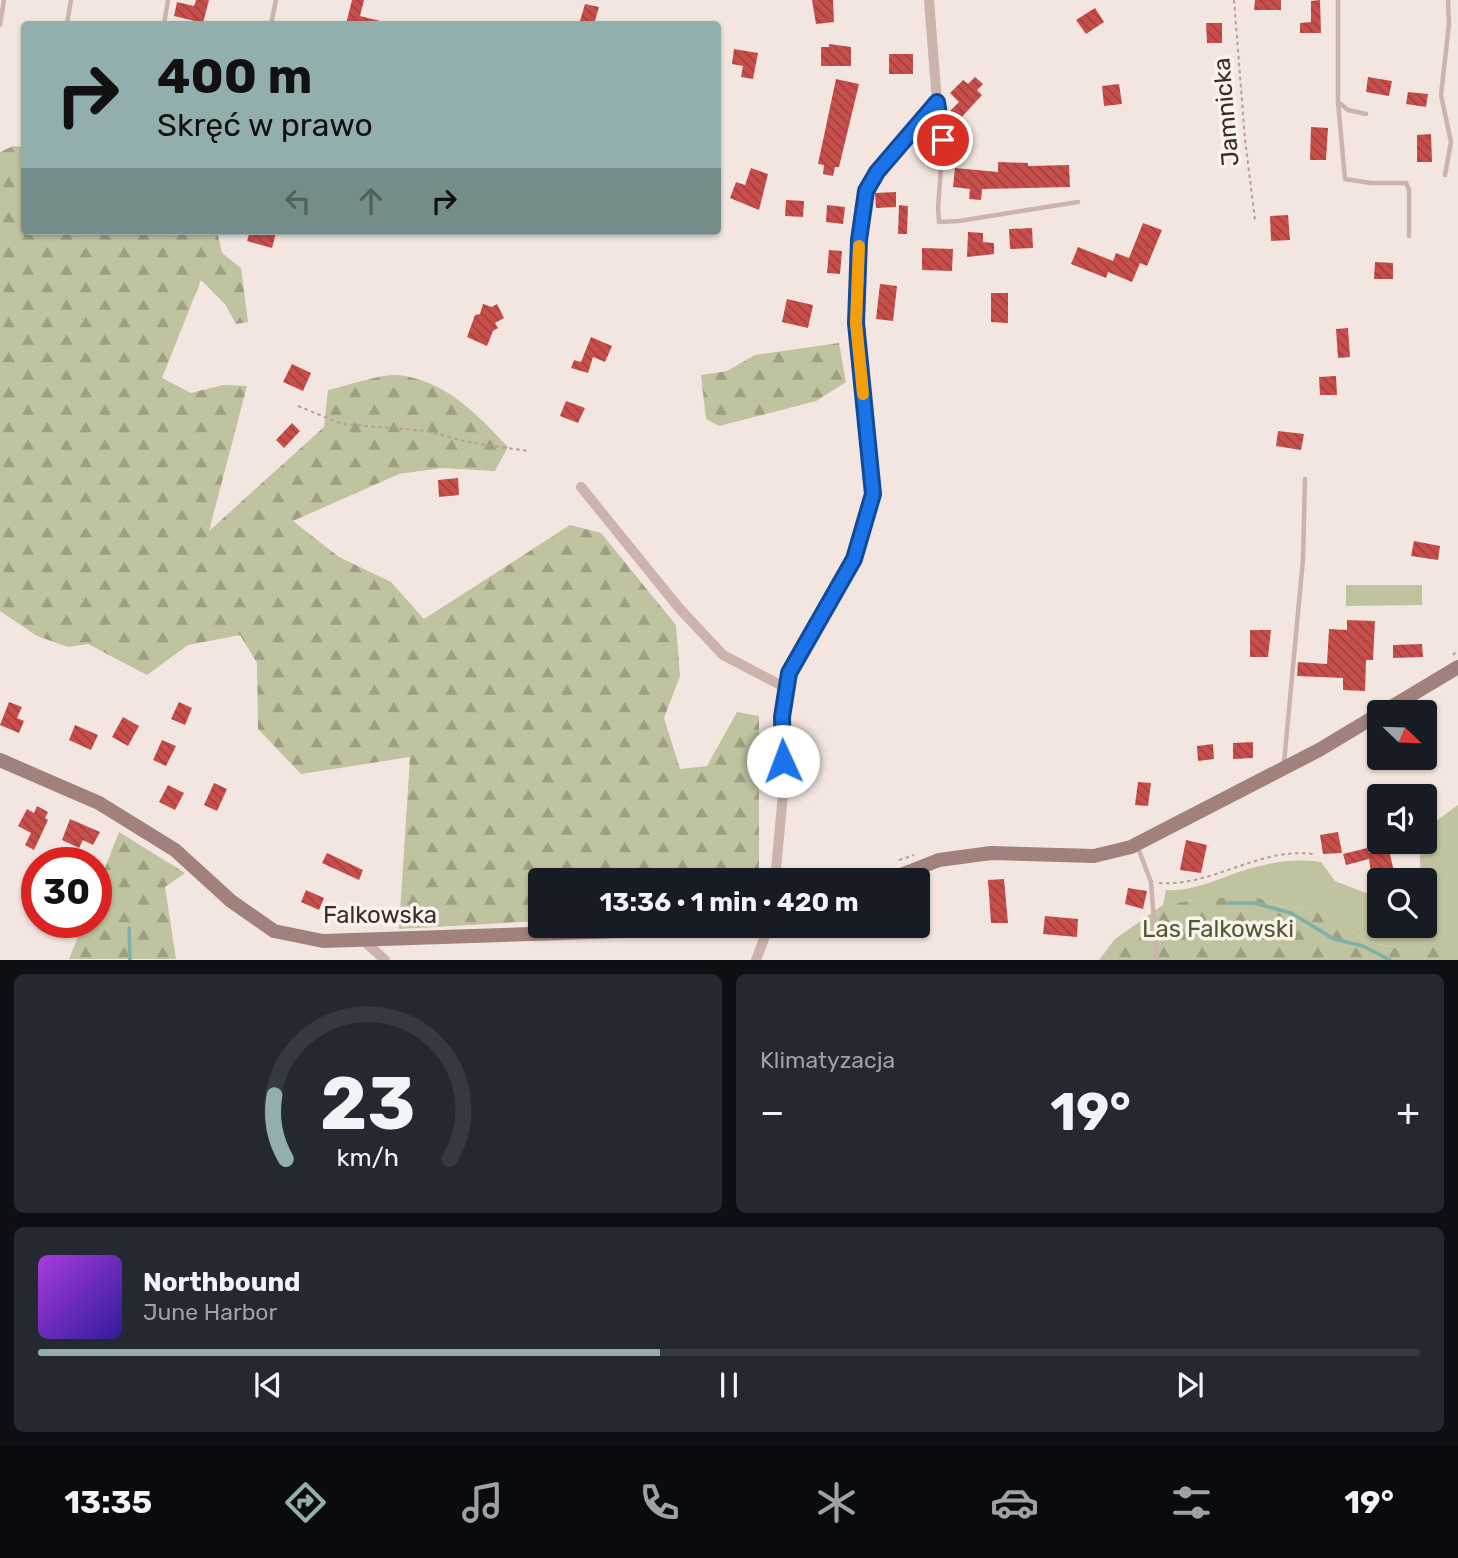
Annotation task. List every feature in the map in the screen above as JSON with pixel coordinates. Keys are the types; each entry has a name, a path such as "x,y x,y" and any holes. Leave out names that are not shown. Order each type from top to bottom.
{"street":[{"path":"776,868 784,783 782,717 789,673 854,559 873,494 856,323 859,240 866,191 877,172 937,102 929,0"},
{"path":"581,487 637,558 726,657 786,688"},
{"path":"1403,700 1458,667"},
{"path":"919,868 939,860 991,853 1094,856 1137,844 1367,721"},
{"name":"Falkowska","path":"0,760 99,803 176,850 230,901 274,931 323,941 528,934"},
{"path":"757,960 765,938"},
{"path":"363,940 384,960"}],"lane":[{"path":"0,25 4,0"},
{"path":"68,21 71,0"},
{"path":"164,21 168,0"},
{"path":"272,21 276,0"},
{"path":"1338,0 1338,102 1345,179 1371,183 1406,183 1409,190 1409,236"},
{"path":"1445,175 1451,142 1441,95 1449,24 1448,0"},
{"path":"937,102 943,140 937,208 939,222 1078,202"},
{"path":"1338,102 1348,110 1366,114"},
{"path":"1284,767 1303,559 1305,479"},
{"path":"1137,844 1152,883 1157,960"}],"path":[{"name":"Jamnicka","path":"1234,0 1245,139 1255,220"},
{"path":"298,406 342,424 376,429 427,431 467,442 528,450"},
{"path":"1152,883 1185,881 1238,864 1297,852 1313,853"}],"green space":[{"path":"13,146 21,147 21,235 218,235 222,253 241,268 248,322 236,324 225,304 201,280 162,378 191,393 223,385 247,386 209,531 324,427 328,390 372,378 397,375 430,383 445,391 472,411 508,447 495,471 442,468 399,474 293,521 339,557 391,582 424,619 570,525 601,533 676,625 680,676 664,718 680,769 707,766 737,712 759,716 759,868 528,868 528,922 399,929 410,757 301,774 258,729 257,663 240,635 188,645 147,675 88,644 68,647 37,636 0,611 0,152"},
{"path":"839,343 846,382 816,401 719,426 706,419 701,375 727,371 755,355"},
{"path":"1346,585 1422,585 1422,605 1346,606"},
{"path":"1458,805 1458,954 1440,949 1411,951 1369,942 1317,909 1279,906 1259,898 1205,898 1163,905 1166,890 1201,885 1272,863 1313,861 1321,862 1335,881 1367,893 1367,938 1437,938 1437,868 1420,868 1420,854 1437,854 1437,820"},
{"path":"119,832 185,873 165,887 176,959 69,959 78,938 112,938 112,850"},
{"name":"Las Falkowski","path":"1205,898 1259,898 1279,906 1317,909 1369,942 1411,951 1426,944 1458,954 1458,960 1099,960 1115,939 1163,905"}],"building":[{"path":"196,0 209,0 204,21 174,16 177,2 194,6"},
{"path":"352,0 364,0 360,16 380,21 347,21"},
{"path":"812,0 833,0 834,22 816,24"},
{"path":"1255,0 1281,0 1281,10 1254,10"},
{"path":"1320,0 1321,33 1300,33 1300,23 1311,22 1311,1"},
{"path":"585,4 599,7 595,21 580,21"},
{"path":"1095,8 1104,22 1086,34 1076,20"},
{"path":"1206,23 1222,23 1222,43 1207,43"},
{"path":"829,44 851,47 851,66 821,66 821,47 829,47"},
{"path":"734,49 758,53 753,79 741,77 743,66 732,64"},
{"path":"889,54 913,54 913,74 889,74"},
{"path":"975,77 983,84 977,90 982,95 959,120 950,111 959,102 950,93 963,80 968,84"},
{"path":"1368,77 1392,81 1389,96 1366,92"},
{"path":"836,79 859,84 839,167 835,167 833,176 823,174 824,165 818,164"},
{"path":"1119,84 1122,104 1104,106 1102,86"},
{"path":"1408,92 1428,94 1426,107 1406,104"},
{"path":"1311,127 1328,128 1326,160 1310,160"},
{"path":"1431,134 1432,162 1417,162 1417,135"},
{"path":"998,162 1028,163 1028,166 1069,165 1070,187 982,189 981,200 969,199 970,189 953,187 955,168 998,172"},
{"path":"751,168 768,174 759,210 730,198 736,182 745,185"},
{"path":"896,192 896,207 876,208 875,193"},
{"path":"786,200 804,201 803,217 785,216"},
{"path":"827,205 845,207 843,224 826,222"},
{"path":"899,205 908,206 907,234 898,234"},
{"path":"1288,215 1290,240 1271,241 1270,216"},
{"path":"1143,223 1162,230 1147,266 1140,263 1132,282 1108,272 1106,278 1071,264 1078,247 1113,261 1116,253 1129,258"},
{"path":"1032,228 1033,248 1010,249 1009,229"},
{"path":"968,232 983,233 983,242 994,243 994,254 967,257"},
{"path":"249,235 275,235 272,248 247,241"},
{"path":"922,248 953,249 952,271 922,270"},
{"path":"829,250 842,251 840,274 827,273"},
{"path":"1375,262 1393,263 1393,279 1374,279"},
{"path":"880,284 897,286 893,321 876,319"},
{"path":"991,293 1008,293 1008,323 991,322"},
{"path":"787,299 813,305 808,328 782,322"},
{"path":"483,304 492,307 497,304 504,318 495,323 498,328 493,331 487,346 467,337 475,315 480,314"},
{"path":"1348,328 1350,357 1338,358 1336,329"},
{"path":"591,337 612,346 605,362 593,357 588,373 571,368 574,360 581,362"},
{"path":"292,364 311,373 303,391 283,382"},
{"path":"1336,376 1337,395 1320,395 1319,377"},
{"path":"566,401 585,408 578,423 560,416"},
{"path":"292,423 300,431 284,448 276,440"},
{"path":"1278,431 1304,434 1301,450 1276,446"},
{"path":"458,478 459,495 439,497 438,480"},
{"path":"1414,541 1440,546 1438,560 1411,556"},
{"path":"1347,620 1375,621 1373,660 1366,660 1365,691 1343,690 1343,678 1297,676 1298,662 1327,664 1329,629 1347,630"},
{"path":"1250,630 1271,630 1268,657 1250,657"},
{"path":"1422,644 1423,657 1393,658 1393,645"},
{"path":"9,702 22,707 17,718 24,721 19,733 0,725"},
{"path":"179,702 192,708 185,725 171,719"},
{"path":"123,717 139,726 128,746 112,737"},
{"path":"75,725 98,735 91,750 69,740"},
{"path":"162,740 176,746 166,766 153,760"},
{"path":"1253,742 1253,758 1233,759 1233,743"},
{"path":"1213,744 1214,759 1198,761 1197,746"},
{"path":"1138,782 1151,783 1148,806 1135,805"},
{"path":"214,783 227,789 217,811 204,805"},
{"path":"168,785 184,793 175,810 159,802"},
{"path":"37,806 48,812 45,818 48,820 35,847 29,847 25,845 31,833 18,826 27,809 34,813"},
{"path":"70,819 100,832 93,845 83,840 77,847 62,840"},
{"path":"1338,832 1342,853 1323,854 1320,835"},
{"path":"1186,840 1207,845 1201,873 1180,870"},
{"path":"1367,848 1367,854 1390,854 1393,868 1370,868 1369,859 1346,865 1343,854"},
{"path":"327,853 363,870 359,880 322,863"},
{"path":"1004,879 1008,923 991,923 988,880"},
{"path":"1128,888 1147,891 1143,909 1125,904"},
{"path":"306,890 324,898 319,910 301,902"},
{"path":"1045,916 1078,919 1077,937 1043,934"}],"waterway":[{"path":"1228,903 1254,903 1291,913 1334,939 1363,946 1390,960"},
{"path":"129,928 130,960"}],"slow traffic":[{"path":"859,246 856,323 863,394"}],"route":[{"path":"783,761 782,717 789,673 854,559 873,494 856,323 859,240 866,191 877,172 937,102 943,140"}]}
